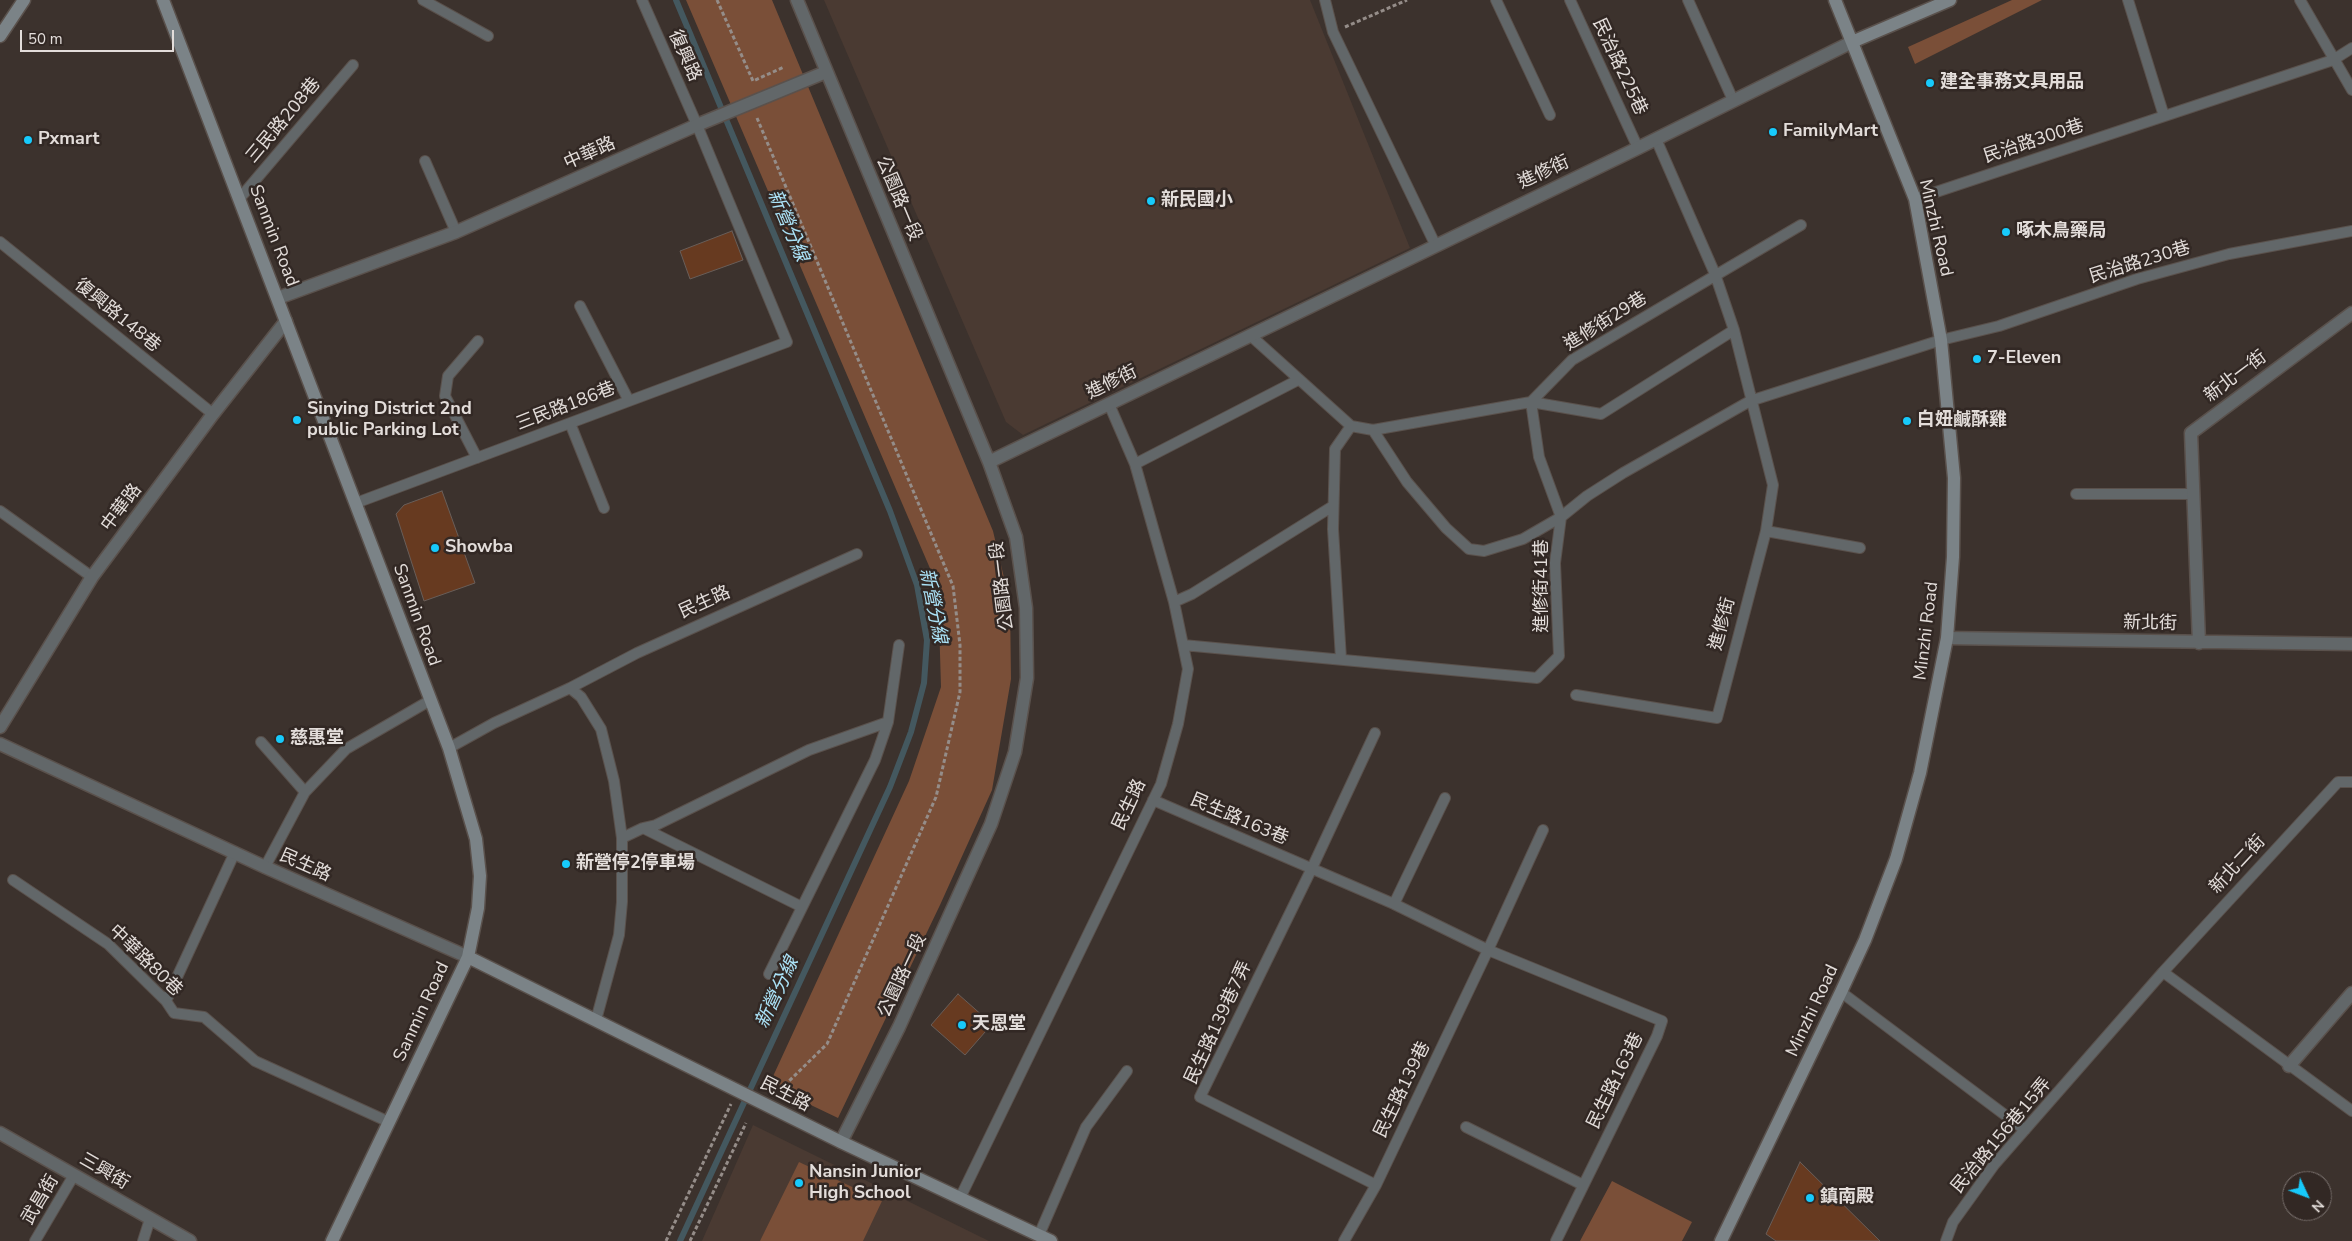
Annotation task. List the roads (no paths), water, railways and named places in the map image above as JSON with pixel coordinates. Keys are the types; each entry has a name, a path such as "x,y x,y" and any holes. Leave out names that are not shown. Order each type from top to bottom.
{"street":[{"path":"0,36 24,0"},
{"name":"Sanmin Road","path":"163,0 356,503 429,701 449,748 476,839 480,876 478,908 468,957 332,1241"},
{"name":"公園路一段","path":"797,0 989,462 1016,537 1026,608 1027,678 1015,752 991,824 899,1027 841,1142"},
{"name":"Minzhi Road","path":"1721,1241 1865,940 1896,859 1920,773 1947,638 1953,557 1954,478 1941,340 1914,199 1835,0"},
{"path":"1852,42 1950,0"},
{"name":"進修街","path":"989,462 1435,244 1638,148 1852,42"},
{"name":"中華路","path":"278,298 456,232 697,125 826,72"},
{"name":"新北一街","path":"2199,643 2191,433 2352,313"},
{"name":"中華路","path":"0,726 92,577 213,414 286,321"},
{"name":"新北街","path":"1947,638 2352,644"},
{"name":"民生路","path":"0,744 265,867 468,957 841,1142 1051,1241"},
{"path":"2289,1066 2352,993"},
{"name":"三興街","path":"0,1133 190,1241"}],"lane":[{"path":"423,0 488,36"},
{"name":"復興路","path":"642,0 697,125"},
{"path":"1325,0 1334,32 1435,244"},
{"path":"1496,0 1550,116"},
{"name":"民治路225巷","path":"1570,0 1638,148"},
{"path":"1688,0 1732,100"},
{"path":"2128,0 2164,116"},
{"path":"2300,0 2352,90"},
{"name":"民治路300巷","path":"1914,199 2333,60 2352,48"},
{"name":"三民路208巷","path":"240,198 353,65"},
{"name":"三民路186巷","path":"356,503 787,342 697,125"},
{"path":"1656,139 1715,274 1734,330 1750,401"},
{"path":"425,162 456,232"},
{"name":"進修街29巷","path":"1531,402 1572,360 1801,225"},
{"name":"民治路230巷","path":"1941,340 1999,326 2137,279 2229,254 2352,231"},
{"name":"復興路148巷","path":"0,242 213,414"},
{"path":"580,306 629,401"},
{"path":"1250,335 1351,426 1373,430 1531,402 1601,414 1734,330"},
{"path":"1373,430 1407,482 1446,528 1469,549 1484,551 1523,539 1561,516 1587,496 1623,473 1750,401 1941,340"},
{"path":"477,458 445,396 448,376 478,341"},
{"path":"1135,464 1298,380"},
{"name":"進修街","path":"1576,695 1716,718 1766,531 1773,485 1750,401"},
{"name":"進修街41巷","path":"1341,659 1537,678 1559,656 1555,563 1561,516 1539,456 1531,402"},
{"name":"民生路","path":"960,1198 1153,800 1160,784 1178,724 1188,669 1174,602 1135,464 1109,404"},
{"path":"570,423 604,508"},
{"path":"1183,645 1341,659 1332,529 1335,449 1351,426"},
{"path":"2076,494 2194,494"},
{"path":"1174,602 1192,594 1333,506"},
{"path":"0,511 92,577"},
{"path":"1766,531 1860,548"},
{"name":"民生路","path":"449,748 494,723 570,688 637,653 857,554"},
{"path":"769,974 875,760 888,722 898,645"},
{"path":"570,688 582,697 602,729 614,781 622,838 619,935 609,979 596,1020"},
{"path":"265,867 305,792 346,749 429,701"},
{"path":"622,838 656,825 809,750 888,722"},
{"path":"1312,868 1374,734"},
{"path":"261,742 305,792"},
{"name":"新北二街","path":"2070,1079 2163,972 2338,782 2352,782"},
{"path":"1394,904 1445,798"},
{"name":"民生路163巷","path":"1153,800 1394,904 1488,950 1662,1021 1657,1036 1556,1241"},
{"path":"644,828 802,907"},
{"path":"1488,950 1543,830"},
{"path":"166,1001 235,852"},
{"name":"民生路139巷7弄","path":"1312,868 1200,1097 1376,1185"},
{"name":"中華路80巷","path":"13,880 108,944 166,1001 174,1013 204,1017 255,1061 389,1122"},
{"name":"民生路139巷","path":"1344,1241 1376,1185 1488,950"},
{"path":"2163,972 2352,1111"},
{"path":"1841,992 2025,1130"},
{"path":"1039,1235 1086,1127 1126,1071"},
{"name":"民治路156巷15弄","path":"1946,1241 1953,1222 1994,1165 2070,1079"},
{"path":"1466,1127 1583,1185"},
{"name":"武昌街","path":"35,1241 74,1176"},
{"path":"143,1241 150,1219"}],"waterway":[{"name":"新營分線","path":"676,0 890,511 917,585 927,640 924,683 911,732 890,787 680,1241"}],"place":[{"name":"建全事務文具用品","path":"1930,83"},
{"name":"FamilyMart","path":"1773,132"},
{"name":"Pxmart","path":"28,140"},
{"name":"新民國小","path":"1151,201"},
{"name":"啄木鳥藥局","path":"2006,232"},
{"name":"7-Eleven","path":"1977,359"},
{"name":"Sinying District 2nd public Parking Lot","path":"297,420"},
{"name":"白妞鹹酥雞","path":"1907,421"},
{"name":"Showba","path":"435,548"},
{"name":"慈惠堂","path":"280,739"},
{"name":"新營停2停車場","path":"566,864"},
{"name":"天恩堂","path":"962,1025"},
{"name":"Nansin Junior High School","path":"799,1183"},
{"name":"鎮南殿","path":"1810,1198"}]}
